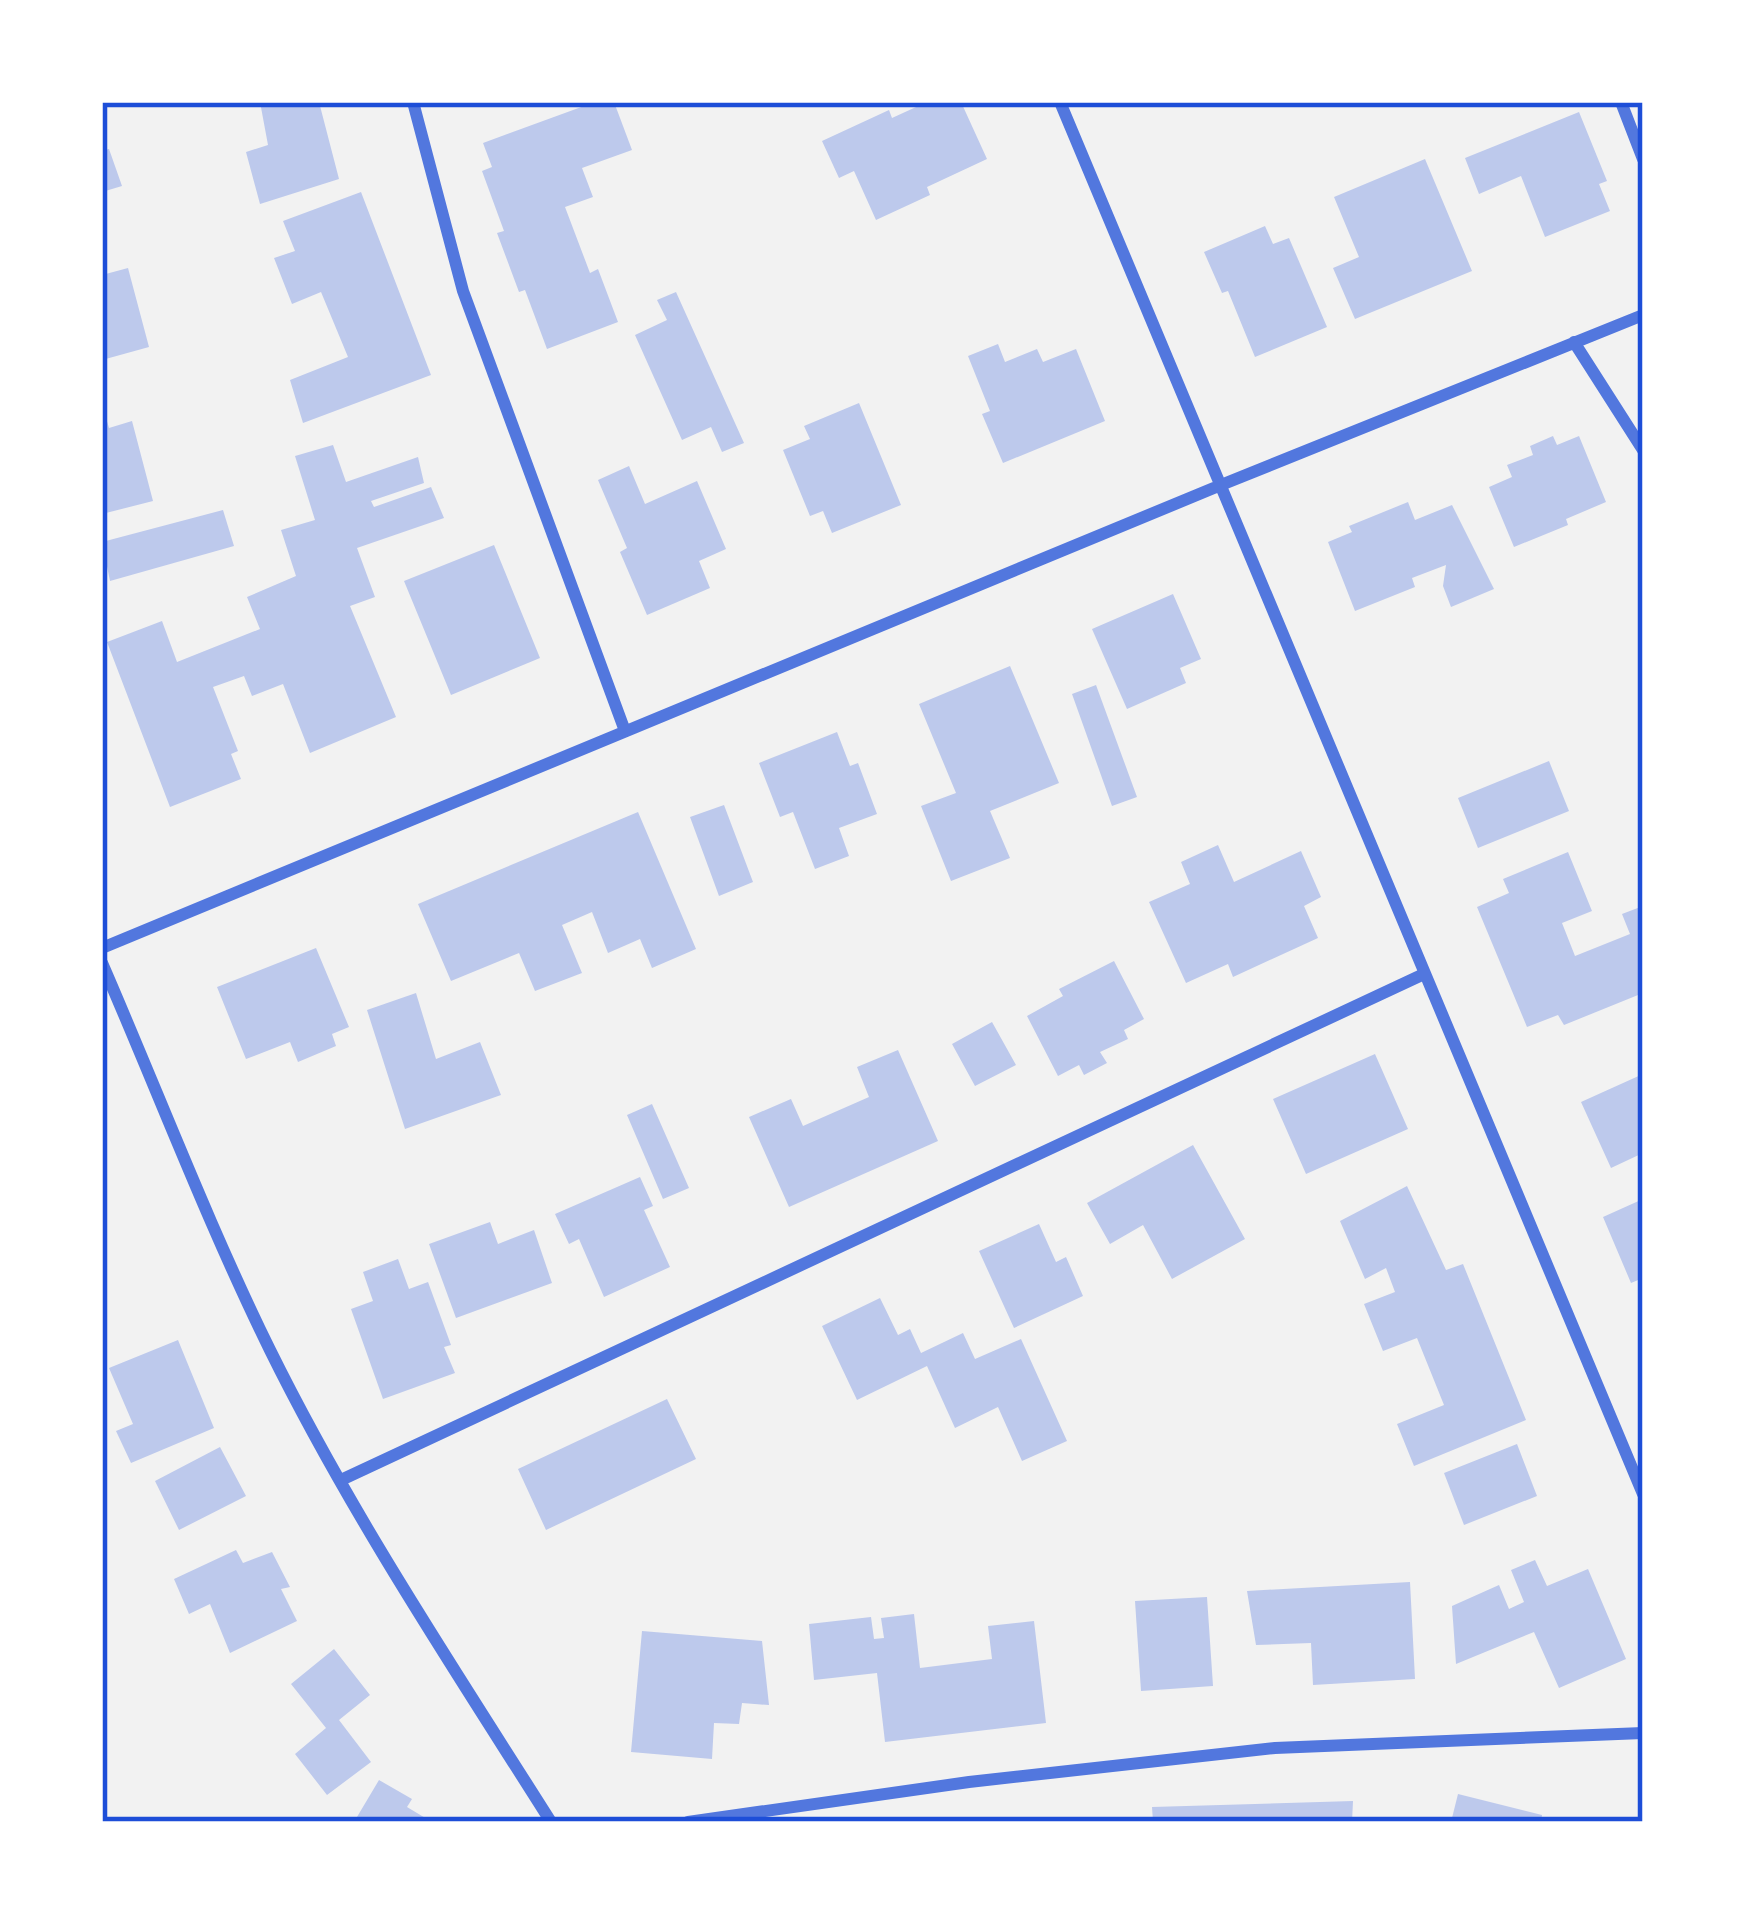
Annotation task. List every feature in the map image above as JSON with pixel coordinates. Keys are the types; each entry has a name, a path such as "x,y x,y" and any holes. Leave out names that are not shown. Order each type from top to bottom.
{"street":[{"path":"413,102 463,291 625,730"},
{"path":"1060,102 1643,1494"},
{"path":"1622,102 1643,159"},
{"path":"102,948 1643,315"},
{"path":"1574,342 1643,450"},
{"path":"102,963 271,1352 388,1564 551,1822"},
{"path":"340,1480 1424,974"},
{"path":"688,1822 969,1782 1275,1748 1643,1733"}],"building":[{"path":"260,102 319,102 339,179 260,204 246,152 268,145"},
{"path":"595,102 614,102 632,150 582,168 593,197 565,207 590,273 598,269 618,322 547,349 497,233 504,231 482,171 492,167 483,143"},
{"path":"927,102 961,102 987,159 927,187 930,195 876,220 854,171 839,178 822,141 889,110 892,118"},
{"path":"1579,112 1607,181 1599,184 1610,211 1545,237 1521,176 1479,194 1465,158"},
{"path":"109,149 122,186 102,192 102,151"},
{"path":"1425,159 1472,271 1355,319 1333,268 1359,257 1334,197"},
{"path":"361,192 431,375 303,423 290,380 348,357 321,292 292,304 274,258 295,251 283,221"},
{"path":"1265,226 1273,244 1289,238 1327,327 1255,357 1228,291 1222,293 1204,252"},
{"path":"128,268 149,347 102,360 102,275"},
{"path":"676,292 744,443 722,452 711,427 682,440 635,335 667,320 657,300"},
{"path":"998,344 1005,362 1037,349 1043,362 1076,349 1105,421 1003,463 982,414 990,411 968,356"},
{"path":"859,403 901,505 832,533 823,511 810,516 783,450 810,439 804,426"},
{"path":"102,404 109,428 132,421 153,501 102,514"},
{"path":"1553,436 1557,445 1579,436 1606,502 1566,519 1568,525 1514,547 1489,487 1512,477 1507,465 1533,455 1530,446"},
{"path":"333,445 346,482 418,457 424,483 371,501 374,507 431,487 444,518 357,548 375,597 350,606 396,717 310,753 283,684 252,696 244,676 213,687 238,751 231,754 241,779 170,807 107,642 162,621 177,662 260,629 247,597 296,576 281,530 315,520 295,456"},
{"path":"629,466 645,504 697,481 726,549 699,561 710,588 647,615 620,552 627,548 598,480"},
{"path":"1408,502 1415,520 1452,505 1494,589 1451,607 1443,586 1446,565 1412,578 1415,587 1355,611 1328,542 1352,532 1349,526"},
{"path":"223,510 234,546 110,581 102,542"},
{"path":"494,545 540,658 451,695 404,581"},
{"path":"1173,594 1201,659 1180,668 1186,683 1127,709 1092,629"},
{"path":"1010,666 1059,783 990,811 1010,858 951,881 921,806 956,793 919,704"},
{"path":"1096,685 1137,797 1112,806 1072,694"},
{"path":"837,732 850,766 858,763 877,814 839,828 849,856 815,869 793,812 780,817 759,763"},
{"path":"1549,761 1569,811 1478,848 1458,798"},
{"path":"724,805 753,882 719,896 690,817"},
{"path":"638,812 696,949 652,968 640,939 608,953 592,912 562,925 582,973 535,991 519,953 451,981 418,904"},
{"path":"1218,845 1234,882 1301,851 1321,897 1304,906 1318,938 1233,977 1228,964 1186,983 1149,902 1190,884 1181,862"},
{"path":"1568,852 1592,911 1562,923 1575,956 1630,934 1622,914 1643,906 1643,993 1564,1025 1558,1015 1527,1027 1477,907 1509,893 1503,879"},
{"path":"316,948 349,1027 332,1034 336,1046 298,1062 290,1042 246,1059 217,987"},
{"path":"1114,961 1144,1019 1124,1030 1128,1039 1100,1052 1107,1063 1084,1075 1079,1065 1058,1076 1027,1016 1063,996 1059,989"},
{"path":"416,993 436,1059 480,1042 501,1095 405,1129 367,1010"},
{"path":"992,1022 1016,1065 975,1086 952,1044"},
{"path":"898,1050 938,1141 789,1207 749,1117 791,1099 803,1126 869,1097 857,1067"},
{"path":"1375,1054 1408,1129 1306,1174 1273,1099"},
{"path":"1643,1074 1643,1153 1611,1168 1581,1102"},
{"path":"652,1104 689,1188 663,1199 627,1115"},
{"path":"1193,1145 1245,1239 1172,1279 1143,1225 1110,1244 1087,1203"},
{"path":"640,1177 653,1206 644,1210 670,1267 604,1297 579,1239 569,1244 555,1214"},
{"path":"1407,1186 1446,1270 1463,1264 1526,1420 1414,1466 1397,1424 1444,1405 1417,1338 1383,1351 1364,1304 1395,1292 1386,1268 1365,1279 1340,1221"},
{"path":"1643,1199 1643,1278 1631,1283 1603,1217"},
{"path":"490,1222 498,1244 534,1230 552,1283 456,1318 429,1244"},
{"path":"1039,1224 1056,1262 1066,1257 1083,1296 1014,1328 979,1251"},
{"path":"398,1259 409,1289 428,1282 451,1345 444,1347 455,1373 383,1399 351,1309 373,1301 363,1272"},
{"path":"880,1298 898,1335 910,1329 921,1353 963,1333 975,1359 1021,1339 1067,1441 1022,1461 998,1407 955,1428 927,1366 857,1400 822,1326"},
{"path":"178,1340 214,1428 131,1463 116,1431 133,1424 109,1368"},
{"path":"667,1399 696,1459 546,1530 518,1469"},
{"path":"1517,1444 1537,1496 1464,1525 1444,1473"},
{"path":"220,1447 246,1496 179,1530 155,1481"},
{"path":"236,1550 243,1563 272,1552 290,1587 281,1589 297,1621 230,1653 210,1604 189,1614 174,1579"},
{"path":"1535,1560 1547,1586 1588,1569 1626,1659 1559,1688 1534,1632 1456,1664 1452,1606 1499,1585 1509,1609 1524,1602 1511,1570"},
{"path":"1410,1582 1415,1679 1313,1685 1311,1643 1256,1645 1247,1591"},
{"path":"1207,1597 1213,1686 1141,1691 1135,1601"},
{"path":"914,1614 920,1668 992,1659 988,1626 1034,1621 1046,1723 885,1742 877,1673 814,1680 809,1624 871,1617 874,1639 884,1638 881,1618"},
{"path":"642,1631 762,1641 769,1705 742,1703 739,1724 714,1723 712,1759 631,1752"},
{"path":"334,1649 370,1695 339,1720 371,1762 327,1795 295,1754 326,1728 291,1684"},
{"path":"379,1780 412,1799 407,1807 432,1822 354,1822"},
{"path":"1458,1794 1542,1815 1541,1822 1451,1822"},
{"path":"1353,1801 1352,1822 1153,1822 1152,1807"}]}
